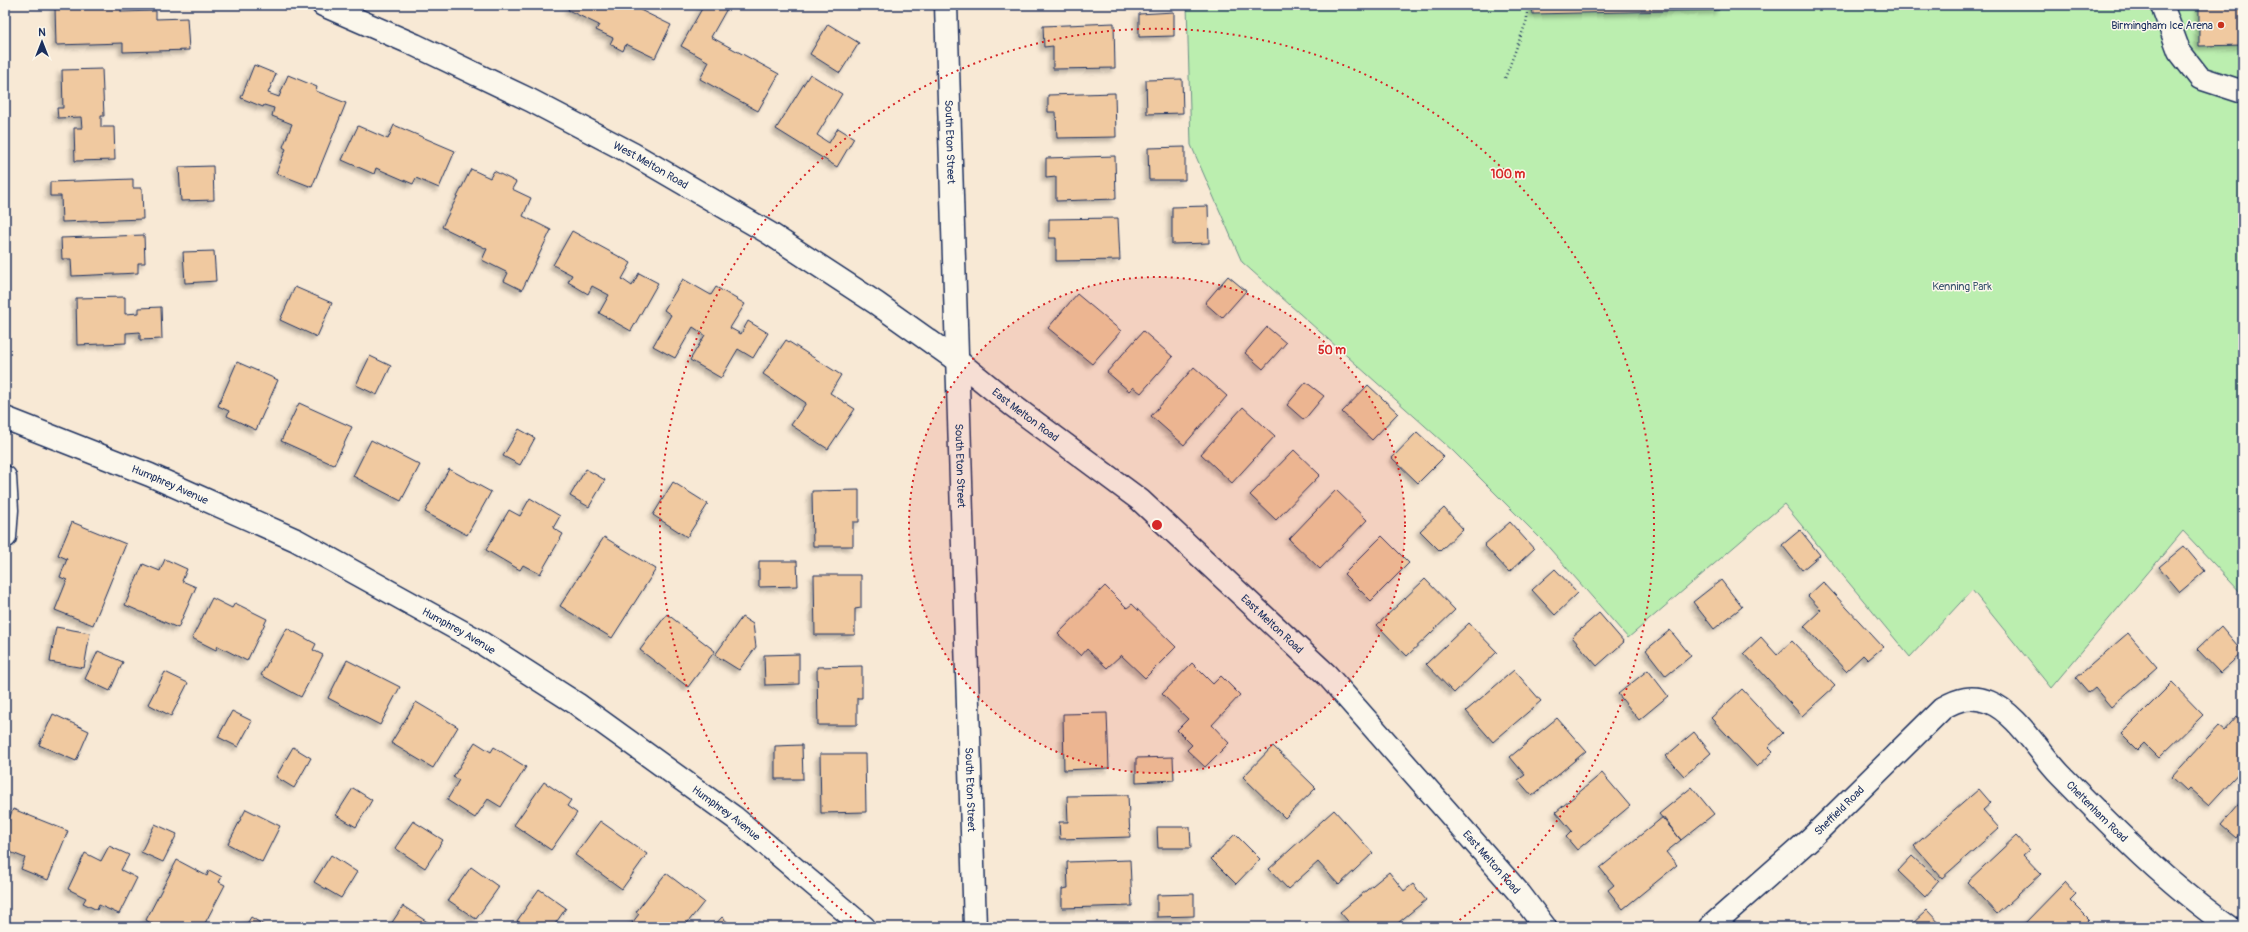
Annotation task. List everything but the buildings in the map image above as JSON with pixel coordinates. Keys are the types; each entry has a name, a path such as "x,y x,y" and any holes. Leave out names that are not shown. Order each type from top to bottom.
{"street":[{"name":"West Melton Road","path":"323,5 415,45 530,100 633,154 769,233 882,306 959,362"},
{"name":"South Eton Street","path":"946,5 959,362 975,927"},
{"path":"2162,5 2179,50 2200,78 2243,92"},
{"name":"East Melton Road","path":"959,362 1012,405 1140,500 1327,675 1520,894 1545,927"},
{"name":"Humphrey Avenue","path":"5,418 158,478 289,537 365,576 477,640 577,704 711,800 735,818 864,927"},
{"path":"5,477 7,510 5,537"},
{"name":"Sheffield Road","path":"1710,927 1810,839 1943,708 1968,697"},
{"name":"Cheltenham Road","path":"1968,697 1989,702 2007,713 2059,774 2156,868 2230,927"}],"path":[{"path":"1505,78 1527,20 1527,5"}],"green space":[{"name":"Kenning Park","path":"1187,5 2243,5 2243,595 2183,531 2051,688 1972,590 1910,657 1784,504 1628,638 1544,542 1453,451 1242,262 1191,145"}],"place":[{"name":"Birmingham Ice Arena","path":"2221,25"}]}
